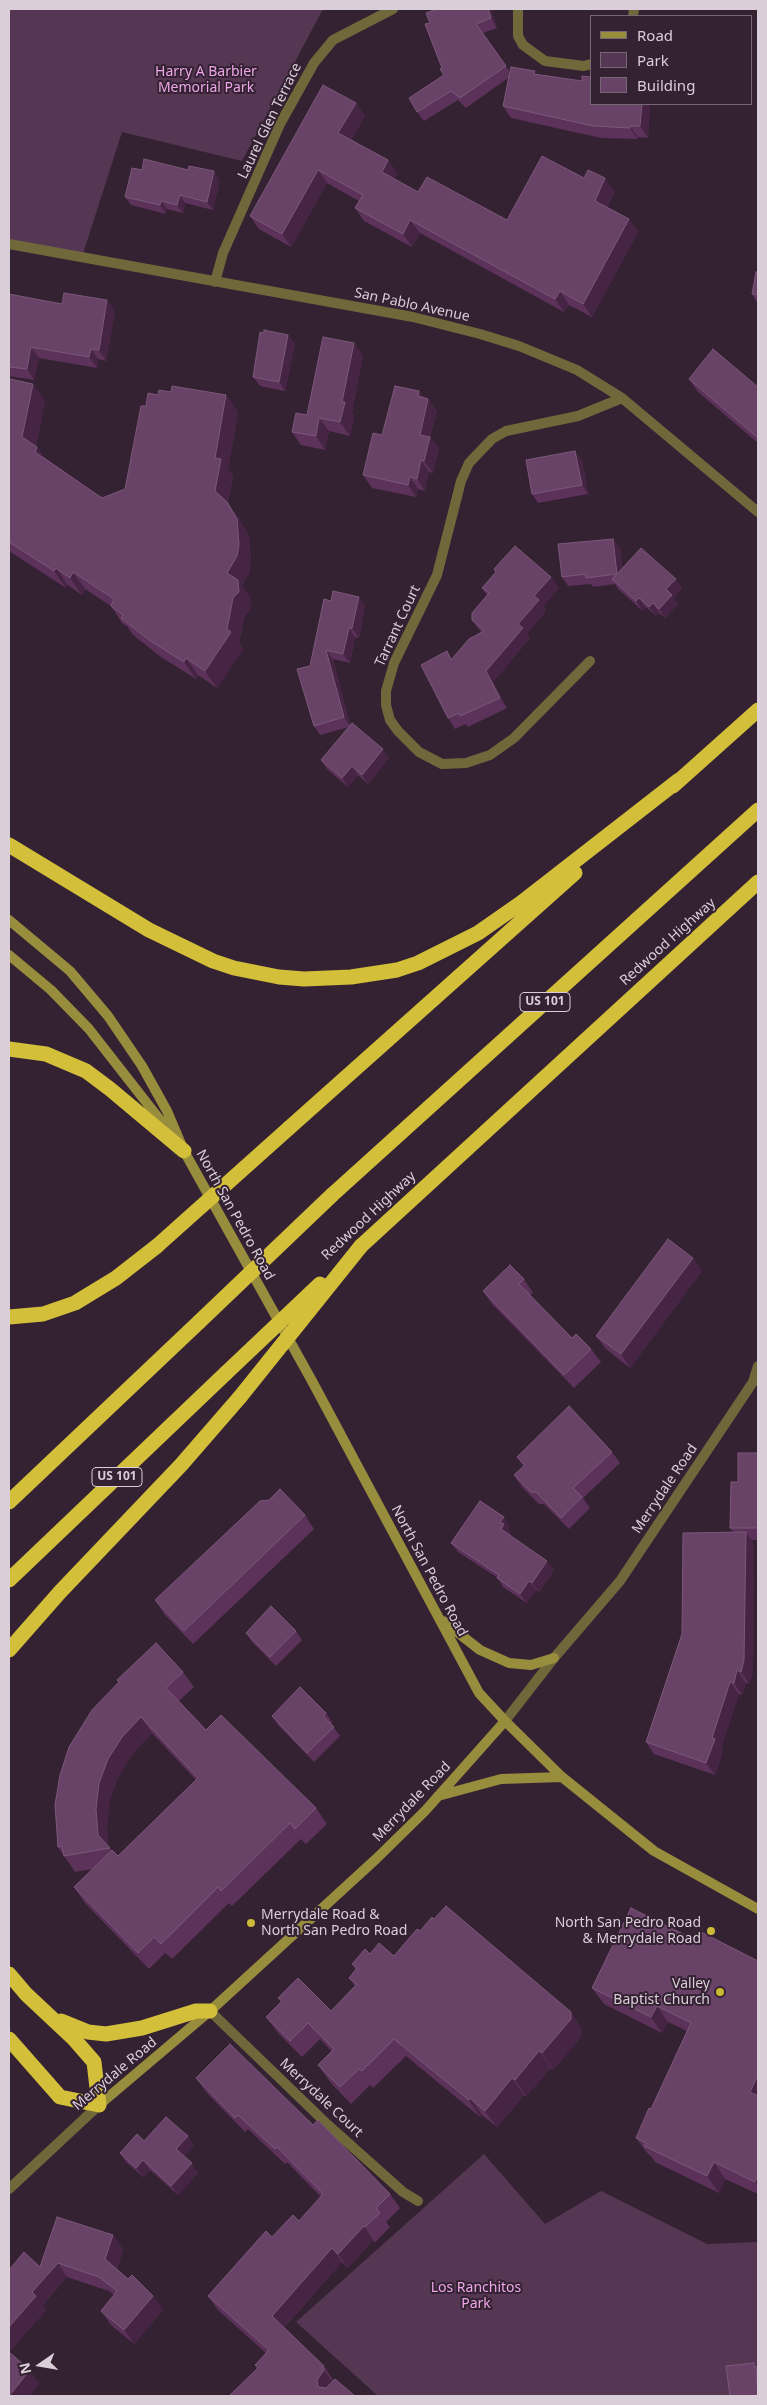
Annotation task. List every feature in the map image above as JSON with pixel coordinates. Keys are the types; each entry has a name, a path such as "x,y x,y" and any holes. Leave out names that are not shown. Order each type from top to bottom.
{"highway":[{"path":"9,1317 43,1314 75,1303 116,1278 157,1246 758,710"},
{"path":"9,845 148,930 213,961 234,968 279,977 304,979 351,977 397,970 418,963 478,933 528,899 679,780"},
{"name":"US 101","path":"9,1502 332,1195 758,810"},
{"name":"Redwood Highway","path":"9,1580 361,1246 758,882"},
{"path":"9,1049 46,1054 86,1071 184,1151"},
{"path":"9,1650 60,1592 180,1465 240,1397 361,1246"},
{"path":"9,1974 26,1994 74,2038 94,2062 99,2105 60,2097 9,2039"},
{"path":"26,1994 67,2024 96,2033 129,2031 196,2011 210,2011"}],"main road":[{"name":"North San Pedro Road","path":"9,920 70,971 108,1016 156,1090 184,1151 312,1380 436,1616 479,1692 505,1721 562,1777 654,1851 758,1909"},
{"name":"North San Pedro Road","path":"9,955 51,990 89,1029 184,1151"},
{"path":"436,1616 466,1641 490,1656 508,1664 531,1665 554,1658"},
{"name":"Merrydale Road","path":"99,2105 210,2011 376,1859 437,1797 505,1721"},
{"path":"437,1797 501,1778 562,1777"}],"street":[{"name":"Laurel Glen Terrace","path":"215,282 223,253 280,124 314,63 333,40 393,9"},
{"path":"518,9 518,36 523,45 545,61 584,66 590,64"},
{"name":"San Pablo Avenue","path":"9,244 404,316 480,334 519,346 577,370 622,398 758,512"},
{"name":"Tarrant Court","path":"590,661 514,738 490,755 466,763 442,764 419,752 390,720 386,705 386,691 394,662 437,575 461,481 469,463 492,438 506,431 578,416 622,398"},
{"name":"Merrydale Road","path":"505,1721 554,1658 620,1581 754,1382 758,1366"},
{"name":"Merrydale Court","path":"210,2011 327,2124 403,2192 418,2201"},
{"name":"Merrydale Road","path":"9,2189 99,2105"}],"green space":[{"name":"Harry A Barbier Memorial Park","path":"9,9 323,9 242,161 122,132 82,257 9,244"},
{"name":"Los Ranchitos Park","path":"484,2154 545,2224 601,2191 707,2244 758,2242 758,2396 378,2396 296,2322"}],"building":[{"path":"437,9 488,9 491,18 476,24 506,66 460,98 451,91 417,112 409,98 444,75 440,69 442,68 425,24 430,23 426,13"},
{"path":"511,67 535,71 534,74 582,81 582,76 590,77 590,105 642,105 640,126 630,126 630,128 593,126 503,106"},
{"path":"323,85 356,103 338,133 388,160 382,172 418,192 427,177 507,220 542,156 584,178 588,170 605,178 595,201 629,219 583,304 560,291 555,299 410,220 403,234 355,208 363,195 318,170 282,234 250,216"},
{"path":"144,159 188,170 189,166 214,171 207,202 180,195 177,205 161,201 160,205 125,197 132,168 142,170"},
{"path":"756,272 758,272 758,295 752,294"},
{"path":"64,293 107,300 99,350 91,349 89,357 31,347 27,369 9,367 9,294 62,304"},
{"path":"264,330 288,335 279,382 253,377 260,332 264,333"},
{"path":"323,337 354,343 342,402 345,402 340,422 319,418 316,436 292,432 296,413 307,415"},
{"path":"713,349 758,387 758,438 689,379"},
{"path":"10,379 33,384 22,437 37,447 35,452 102,498 125,489 141,406 146,406 148,393 158,395 159,390 171,392 172,386 226,395 215,458 221,459 215,491 227,502 237,519 239,544 237,556 227,573 238,580 239,592 233,598 227,629 231,632 205,671 186,658 184,662 149,640 121,618 123,615 111,606 114,599 73,572 70,578 56,568 54,571 9,542"},
{"path":"395,386 419,391 418,396 428,399 420,435 430,437 424,461 421,460 417,479 410,477 408,485 363,475 373,433 382,435"},
{"path":"575,451 582,485 532,494 526,460"},
{"path":"613,539 617,574 586,578 586,574 562,577 558,544"},
{"path":"515,546 551,577 534,596 539,600 518,624 523,628 486,671 500,698 460,716 459,713 448,718 421,665 447,651 451,660 469,639 484,631 472,620 472,613 489,593 482,588 496,572 494,569"},
{"path":"641,548 676,579 666,589 672,595 659,609 653,603 649,607 639,598 636,601 612,579"},
{"path":"333,591 359,597 352,628 349,628 343,654 326,650 344,717 314,726 297,669 310,666 324,599 331,601"},
{"path":"352,723 383,749 362,775 352,766 342,778 321,760"},
{"path":"668,1239 693,1258 621,1354 596,1336"},
{"path":"510,1265 524,1279 519,1284 572,1338 576,1334 591,1349 564,1375 483,1291"},
{"path":"569,1406 612,1452 573,1488 582,1497 561,1518 536,1492 531,1492 514,1475 525,1465 517,1457"},
{"path":"738,1453 758,1453 758,1528 730,1528 731,1482 738,1482"},
{"path":"280,1489 305,1515 184,1631 155,1600 260,1501 269,1500"},
{"path":"480,1501 504,1517 500,1522 504,1524 501,1529 547,1561 532,1583 529,1581 520,1594 497,1578 499,1575 451,1543"},
{"path":"746,1532 744,1660 741,1672 737,1670 734,1683 730,1682 712,1738 715,1739 706,1763 646,1742 682,1634 683,1533"},
{"path":"271,1606 296,1631 270,1657 246,1633"},
{"path":"156,1643 183,1672 166,1688 206,1730 221,1715 316,1808 295,1829 290,1823 221,1891 218,1887 161,1944 154,1937 138,1953 74,1887 112,1850 118,1856 198,1778 141,1717 122,1737 108,1759 99,1783 96,1809 98,1835 110,1848 64,1856 62,1846 58,1847 55,1805 60,1775 69,1747 92,1710 119,1682 117,1680"},
{"path":"300,1687 326,1713 323,1716 334,1727 307,1753 272,1716"},
{"path":"446,1906 571,2012 571,2019 542,2053 539,2051 515,2080 512,2078 485,2111 394,2039 362,2071 359,2069 340,2087 318,2065 334,2049 308,2023 290,2041 266,2017 282,2001 278,1998 298,1978 331,2011 357,1984 349,1978 357,1968 352,1964 365,1949 370,1954 379,1943 394,1956 417,1929 420,1931 432,1917 434,1919"},
{"path":"631,1908 697,1941 701,1932 758,1961 758,2075 750,2092 758,2096 758,2175 755,2182 714,2162 707,2176 644,2146 646,2143 636,2138 691,2023 657,2006 651,2017 592,1988"},
{"path":"230,2044 313,2125 318,2120 390,2194 376,2208 380,2213 364,2226 338,2254 332,2248 272,2316 324,2366 322,2367 324,2370 317,2380 318,2387 326,2388 335,2379 355,2396 229,2396 258,2368 255,2365 269,2350 208,2296 266,2231 272,2237 293,2215 299,2221 323,2194 277,2147 275,2149 238,2115 235,2118 196,2078"},
{"path":"166,2117 188,2136 176,2149 192,2163 171,2186 143,2160 136,2168 120,2153 137,2134 144,2141"},
{"path":"57,2217 113,2235 105,2259 128,2279 132,2275 153,2296 124,2330 101,2311 117,2291 99,2277 58,2263 32,2292 36,2296 9,2327 9,2270 24,2252 40,2267"},
{"path":"9,2352 30,2370 9,2396"},
{"path":"754,2363 754,2367 756,2366 758,2395 730,2396 726,2366"}],"place":[{"name":"Merrydale Road & North San Pedro Road","path":"251,1923"},
{"name":"North San Pedro Road & Merrydale Road","path":"711,1931"},
{"name":"Valley Baptist Church","path":"720,1992"}]}
